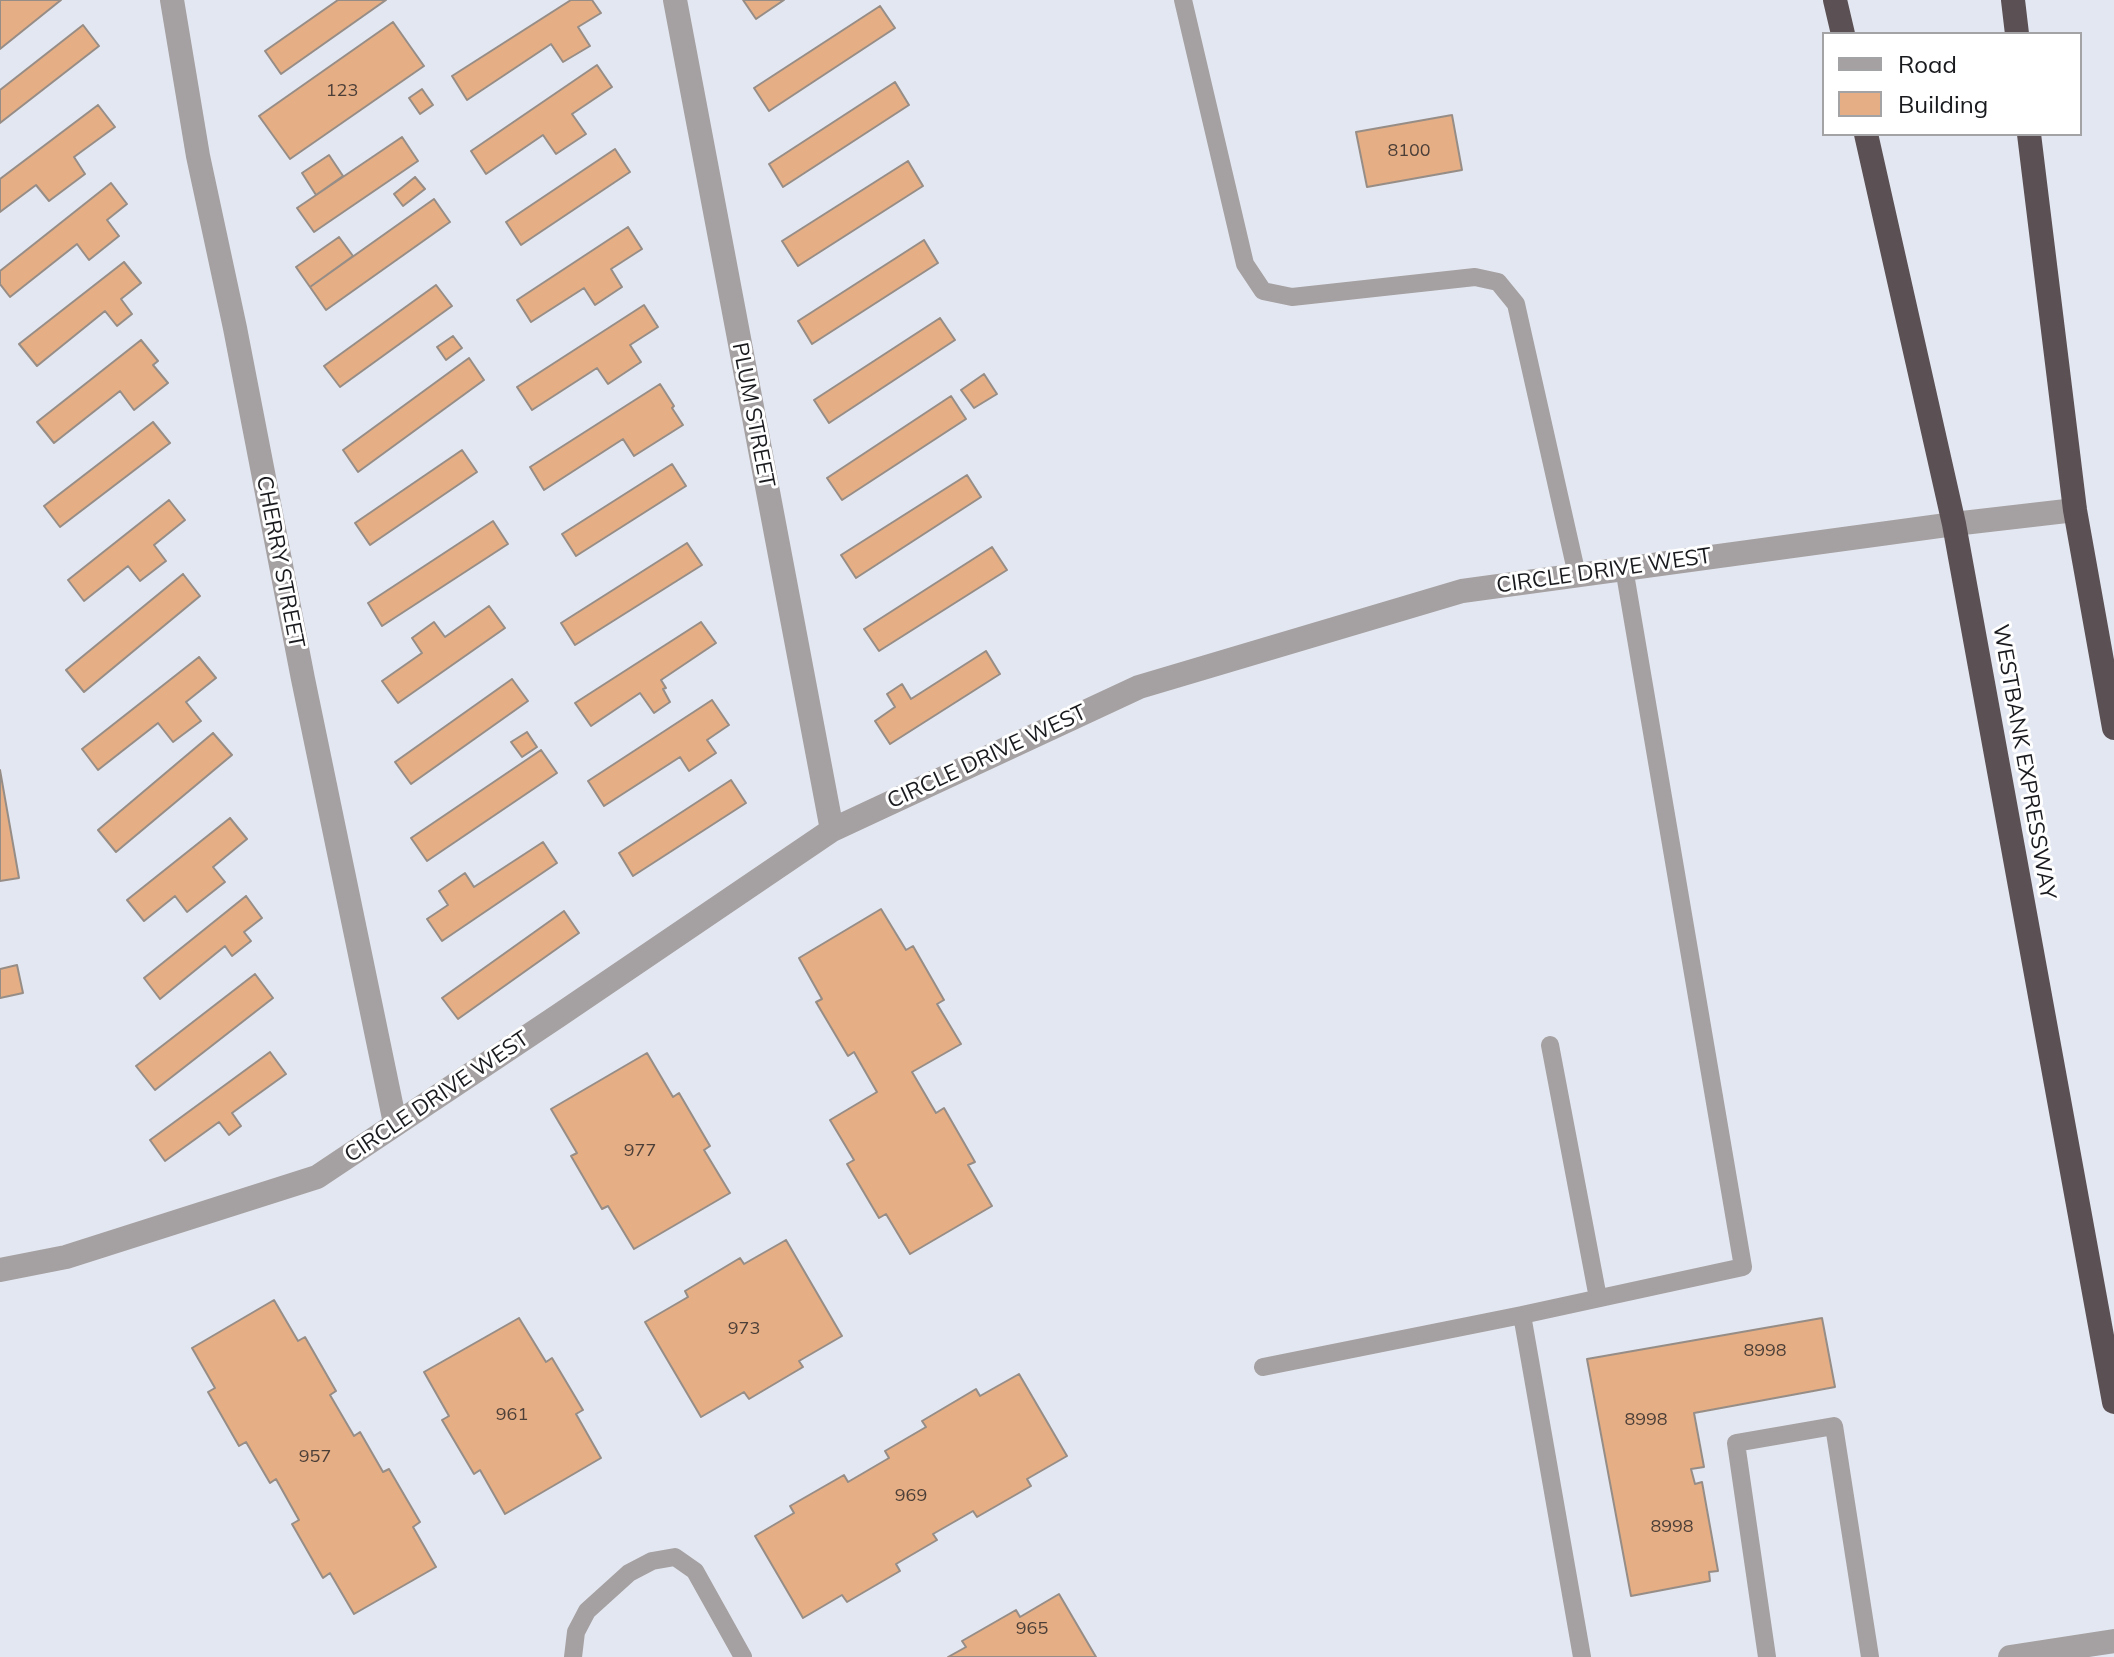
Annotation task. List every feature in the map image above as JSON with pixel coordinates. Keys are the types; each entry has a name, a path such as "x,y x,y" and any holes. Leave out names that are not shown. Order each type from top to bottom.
{"highway":[{"path":"1835,0 1843,32"},
{"path":"2013,0 2017,32"},
{"name":"WESTBANK EXPRESSWAY","path":"1866,136 1954,524 2114,1402"},
{"path":"2029,136 2075,510 2114,728"}],"street":[{"name":"CHERRY STREET","path":"172,0 198,156 395,1123"},
{"name":"PLUM STREET","path":"675,0 832,830"},
{"name":"CIRCLE DRIVE WEST","path":"0,1270 66,1257 317,1177 832,830 1139,687 1462,591 2075,510"},
{"path":"2010,1657 2114,1641"}],"lane":[{"path":"1183,0 1245,264 1263,291 1292,297 1475,277 1498,282 1516,304 1577,575"},
{"path":"1263,1367 1743,1267 1624,568"},
{"path":"1550,1045 1598,1298"},
{"path":"1522,1315 1582,1657"},
{"path":"1767,1657 1736,1443 1834,1426 1870,1657"},
{"path":"573,1657 576,1632 587,1611 629,1573 652,1561 675,1557 695,1571 743,1657"}],"building":[{"path":"0,0 61,0 0,49"},
{"path":"338,0 386,0 281,74 265,51"},
{"path":"571,0 592,0 601,13 578,27 590,46 563,62 551,44 467,100 452,76"},
{"path":"743,0 784,0 756,19"},
{"path":"880,6 895,28 769,111 754,88"},
{"path":"393,22 424,66 290,159 259,116"},
{"path":"83,25 99,46 0,123 0,90"},
{"path":"597,65 612,87 572,114 586,134 556,154 543,135 486,174 471,151"},
{"path":"895,82 909,105 783,187 769,164"},
{"path":"422,89 433,105 420,114 409,98"},
{"path":"98,105 115,127 74,157 85,174 49,201 36,185 0,212 0,179"},
{"path":"1452,115 1462,170 1367,187 1356,132"},
{"path":"402,137 418,161 314,232 297,208"},
{"path":"615,149 630,172 521,245 506,222"},
{"path":"329,155 343,176 316,195 302,173"},
{"path":"908,161 923,186 798,266 782,241"},
{"path":"415,177 425,189 403,206 394,194"},
{"path":"111,183 127,204 107,220 119,236 89,260 77,244 10,297 0,284 0,271"},
{"path":"434,199 450,222 326,310 310,287"},
{"path":"628,227 642,249 611,269 622,287 595,305 584,288 531,322 517,300"},
{"path":"339,237 353,256 310,287 296,267"},
{"path":"924,240 938,263 812,344 798,321"},
{"path":"124,262 141,283 121,299 132,314 117,326 105,311 37,366 19,344"},
{"path":"436,285 452,306 340,387 324,366"},
{"path":"644,305 658,327 630,345 641,362 608,384 597,368 532,410 517,387"},
{"path":"940,318 955,340 829,423 814,400"},
{"path":"453,336 462,348 446,360 437,347"},
{"path":"141,340 158,361 153,365 168,383 134,410 120,391 54,443 37,422"},
{"path":"469,358 484,380 358,472 343,450"},
{"path":"984,374 997,394 974,408 961,390"},
{"path":"660,384 683,425 634,456 623,439 544,490 530,467"},
{"path":"951,396 966,419 842,500 827,478"},
{"path":"153,422 170,443 60,527 44,506"},
{"path":"462,450 477,472 370,545 355,523"},
{"path":"672,464 686,486 576,556 562,534"},
{"path":"967,475 981,497 856,578 841,555"},
{"path":"169,500 185,520 154,545 166,561 140,581 128,566 84,601 68,580"},
{"path":"493,521 508,544 382,626 368,603"},
{"path":"687,543 702,565 575,645 561,623"},
{"path":"992,547 1007,570 879,651 864,629"},
{"path":"183,574 200,596 84,692 66,670"},
{"path":"489,606 505,628 398,703 382,681 422,653 412,638 434,622 445,637"},
{"path":"701,622 716,643 661,680 670,702 654,713 640,693 591,726 575,703"},
{"path":"986,651 1000,674 890,744 875,721 895,707 887,694 902,684 911,699"},
{"path":"199,657 216,678 186,702 201,721 173,742 158,723 98,770 82,749"},
{"path":"512,679 528,701 411,784 395,762"},
{"path":"712,700 729,725 707,740 716,753 689,771 680,757 604,806 588,781"},
{"path":"527,732 537,747 522,757 511,742"},
{"path":"213,733 232,755 116,852 98,830"},
{"path":"541,750 557,773 427,861 411,838"},
{"path":"0,770 19,878 0,881"},
{"path":"731,780 746,803 633,876 619,853"},
{"path":"230,818 247,839 213,867 225,882 187,912 175,896 144,921 127,900"},
{"path":"543,842 557,863 442,941 427,919 448,905 439,891 465,873 474,887"},
{"path":"246,896 262,918 244,932 251,941 232,956 225,946 160,999 144,978"},
{"path":"881,909 906,950 913,946 944,1000 937,1004 961,1044 912,1072 936,1113 944,1108 975,1162 968,1165 992,1206 910,1254 886,1214 879,1218 847,1164 854,1160 830,1120 877,1092 854,1052 848,1056 816,1002 822,999 799,958"},
{"path":"564,911 579,933 458,1019 442,998"},
{"path":"17,965 23,993 0,998 0,969"},
{"path":"255,974 273,998 155,1090 136,1066"},
{"path":"270,1052 286,1074 232,1113 241,1126 229,1135 219,1122 165,1161 150,1140"},
{"path":"647,1053 673,1097 679,1093 710,1146 704,1150 730,1193 634,1249 608,1206 602,1209 571,1156 577,1153 551,1109"},
{"path":"786,1240 842,1336 799,1361 803,1367 749,1399 744,1392 701,1417 645,1322 688,1297 685,1291 740,1258 744,1264"},
{"path":"274,1300 298,1341 305,1337 336,1391 330,1395 354,1436 360,1432 383,1472 389,1469 420,1522 413,1527 436,1567 354,1614 330,1573 323,1578 292,1524 299,1520 276,1479 270,1483 246,1442 239,1446 208,1392 215,1388 192,1348"},
{"path":"519,1318 546,1362 552,1358 583,1410 576,1414 601,1458 505,1514 480,1470 474,1474 442,1420 449,1416 424,1372"},
{"path":"1822,1318 1835,1387 1694,1413 1704,1467 1691,1469 1695,1484 1702,1482 1718,1571 1709,1572 1710,1581 1631,1596 1587,1359"},
{"path":"1019,1374 1067,1456 1027,1479 1031,1486 977,1517 973,1511 933,1534 937,1540 896,1564 900,1571 847,1602 842,1595 803,1618 755,1536 794,1513 790,1506 844,1475 848,1482 889,1458 885,1451 926,1427 922,1421 976,1389 980,1396"},
{"path":"1059,1594 1096,1657 948,1657 966,1647 962,1641 1016,1610 1020,1617"}]}
